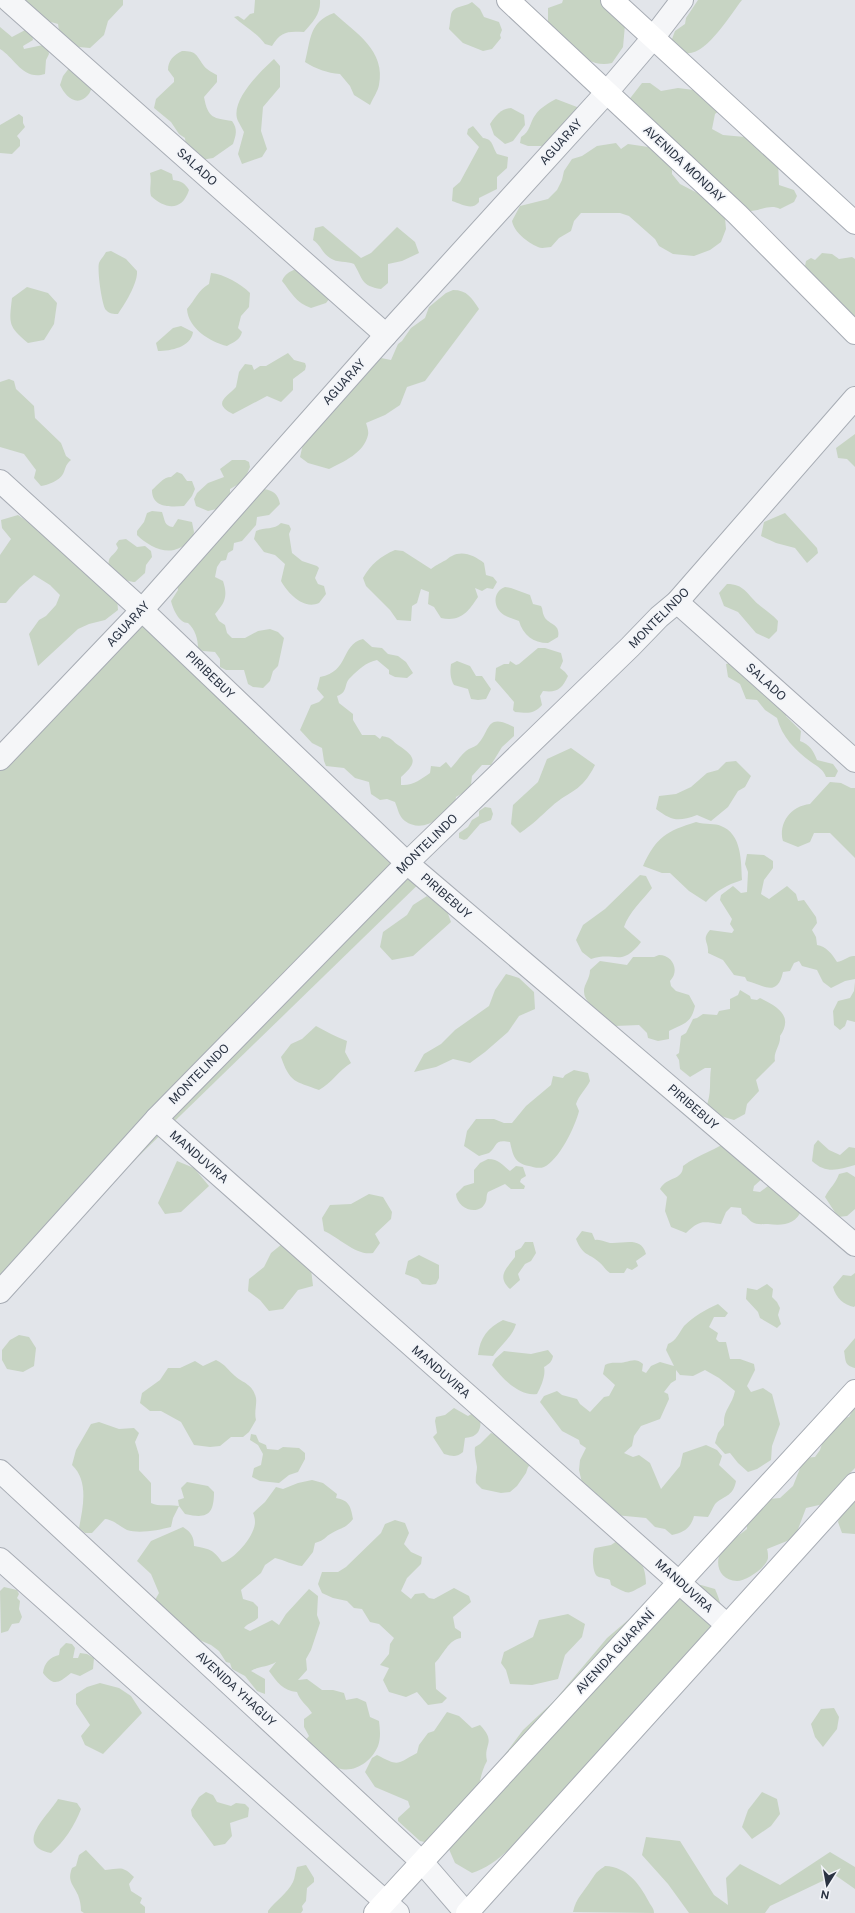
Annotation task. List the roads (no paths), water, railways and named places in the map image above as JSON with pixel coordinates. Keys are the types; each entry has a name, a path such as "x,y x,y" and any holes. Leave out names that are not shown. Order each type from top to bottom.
{"main road":[{"name":"AVENIDA MONDAY","path":"508,0 737,214 855,333"},
{"path":"612,0 855,224"},
{"name":"AVENIDA GUARANÍ","path":"386,1910 422,1862 855,1391"},
{"path":"467,1913 855,1484"}],"street":[{"name":"SALADO","path":"8,0 386,335"},
{"name":"AGUARAY","path":"0,759 142,610 386,335 606,92 653,38 682,0"},
{"name":"MONTELINDO","path":"0,1292 156,1119 407,863 630,647 658,617 677,602 855,398"},
{"name":"PIRIBEBUY","path":"0,481 142,610 407,863 855,1245"},
{"name":"SALADO","path":"677,602 855,761"},
{"name":"MANDUVIRA","path":"156,1119 727,1625"},
{"name":"AVENIDA YHAGUY","path":"0,1471 422,1862 467,1913"},
{"path":"0,1559 386,1910"}]}
